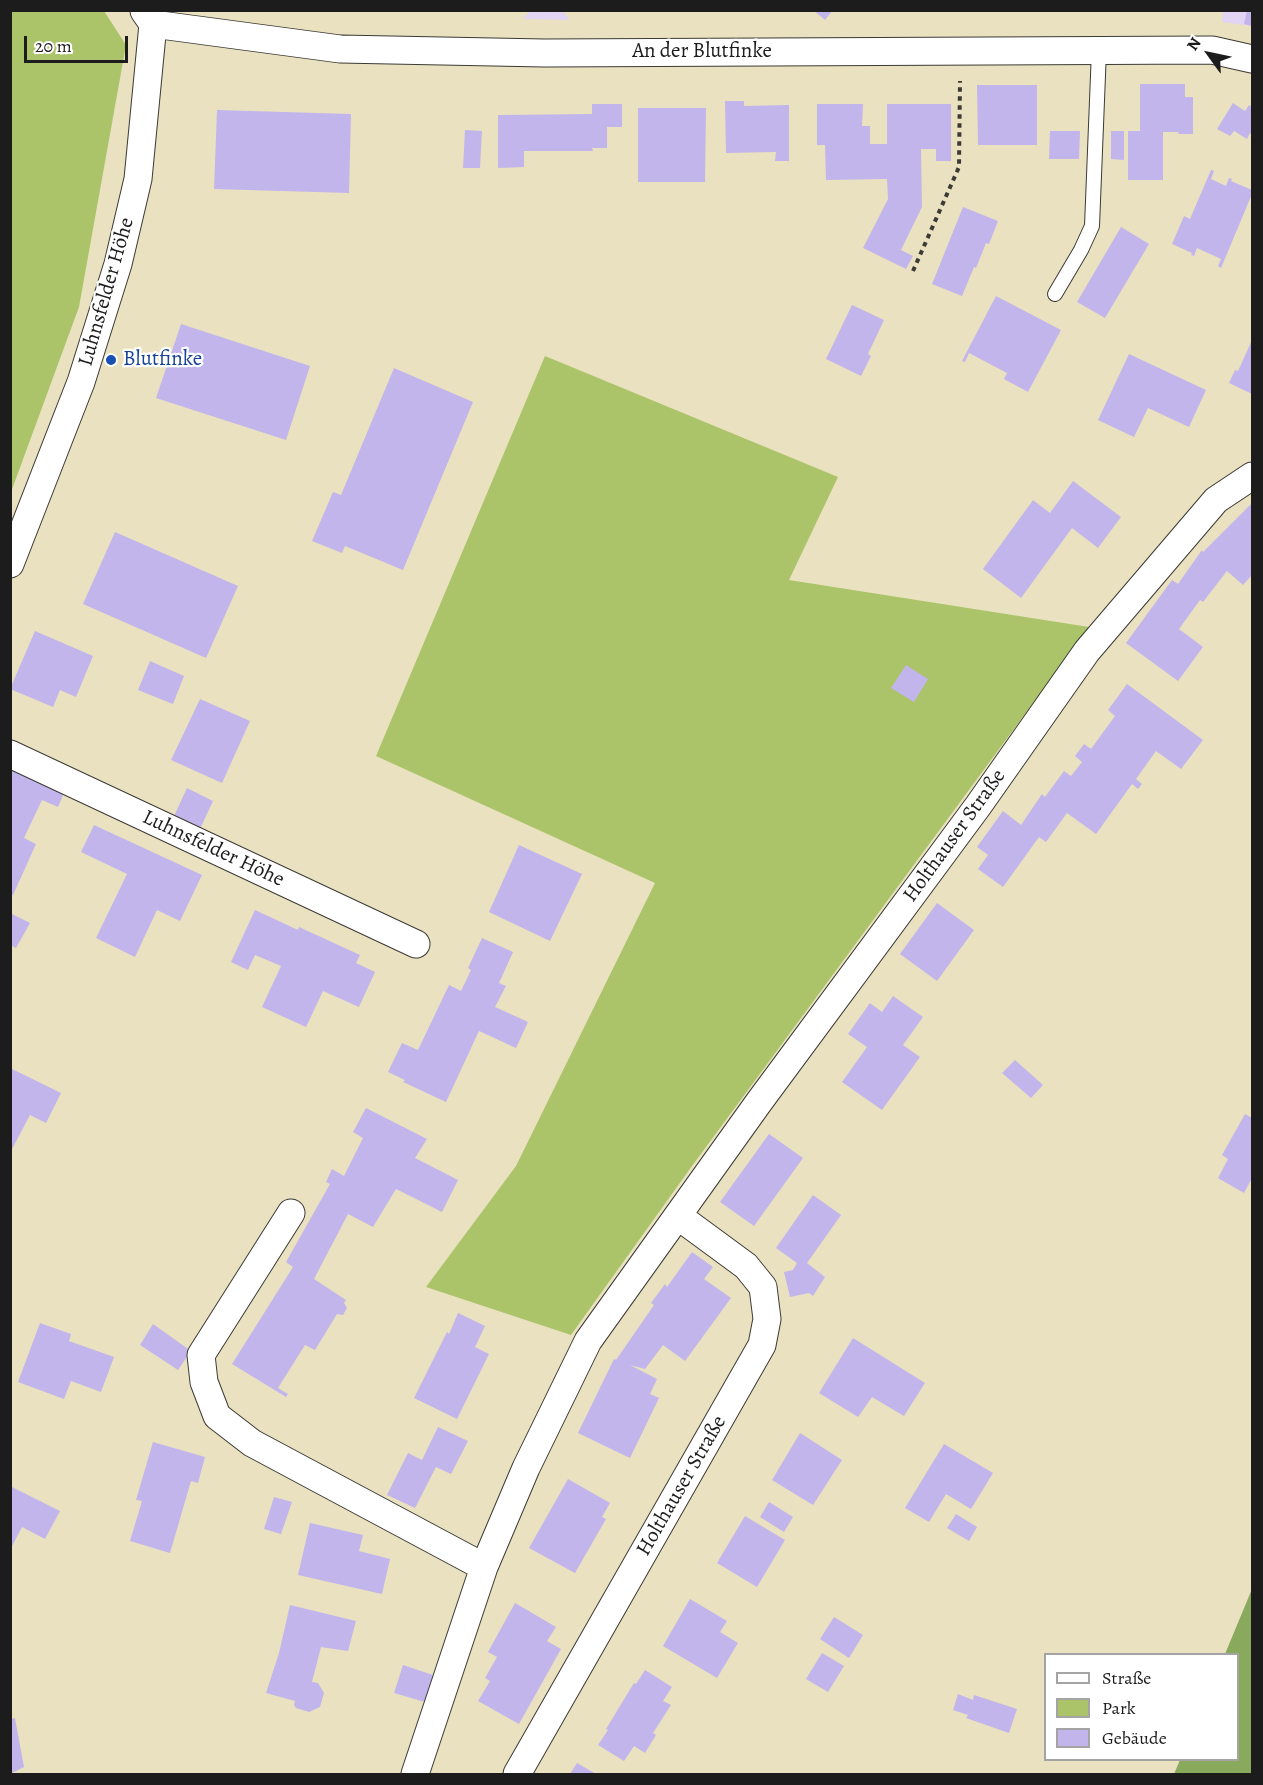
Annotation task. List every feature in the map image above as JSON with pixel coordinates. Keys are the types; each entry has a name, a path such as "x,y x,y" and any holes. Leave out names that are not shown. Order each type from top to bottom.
{"street":[{"name":"An der Blutfinke","path":"148,17 340,49 544,52 1212,50 1252,58"},
{"name":"Luhnsfelder Höhe","path":"10,564 73,403 118,264 138,179 148,17"},
{"name":"Holthauser Straße","path":"415,1774 484,1567 526,1468 588,1341 759,1102 978,806 1087,651 1216,500 1252,476"},
{"name":"Luhnsfelder Höhe","path":"10,754 416,944"},
{"path":"291,1214 201,1355 204,1382 217,1416 252,1443 484,1567"},
{"name":"Holthauser Straße","path":"517,1774 762,1346 767,1320 763,1287 746,1266 678,1216"}],"lane":[{"path":"1055,294 1081,250 1092,226 1099,50"}],"path":[{"path":"913,271 959,167 960,51"}],"shaded area":[{"path":"530,11 563,11 569,20 523,19"},
{"path":"1223,11 1252,11 1252,26 1222,22"}],"green space":[{"path":"11,10 104,11 126,45 79,307 11,492"},
{"path":"545,356 838,477 789,580 1089,627 692,1166 571,1335 426,1287 516,1166 655,883 376,756"},
{"path":"1252,1589 1252,1774 1174,1774 1180,1761 1239,1761 1239,1653 1225,1653"}],"building":[{"path":"813,10 833,10 825,20"},
{"path":"1247,10 1252,10 1252,26 1244,24"},
{"path":"1140,84 1185,84 1185,97 1193,97 1193,134 1163,132 1163,180 1128,180 1128,131 1140,131"},
{"path":"977,85 1037,85 1037,145 978,145"},
{"path":"725,101 744,101 744,106 789,105 789,161 775,161 776,152 726,153"},
{"path":"1233,103 1245,111 1249,105 1252,107 1252,134 1250,133 1247,139 1234,131 1230,136 1217,129"},
{"path":"592,104 622,104 622,127 607,127 607,148 592,148 593,151 524,151 524,167 498,168 498,115 592,114"},
{"path":"817,104 863,104 862,126 870,126 870,144 887,144 887,104 951,104 951,161 936,161 936,149 921,149 922,207 901,250 913,256 906,269 863,248 888,199 887,179 826,180 825,145 817,145"},
{"path":"638,108 706,108 705,182 638,182"},
{"path":"217,110 351,114 349,193 214,189"},
{"path":"465,130 482,131 480,168 463,168"},
{"path":"1050,131 1080,131 1079,159 1049,159"},
{"path":"1111,131 1124,131 1124,160 1111,159"},
{"path":"1211,170 1214,171 1211,179 1226,186 1229,178 1252,190 1221,268 1218,266 1221,259 1197,248 1194,256 1172,244 1184,216 1190,219"},
{"path":"963,207 998,221 989,244 986,243 962,296 932,284"},
{"path":"1121,227 1149,244 1105,318 1077,302"},
{"path":"996,296 1061,330 1028,392 1004,379 1007,373 969,353 965,362 962,361"},
{"path":"852,305 884,320 868,354 871,356 861,376 826,359"},
{"path":"181,324 310,366 286,440 156,398"},
{"path":"1252,340 1252,394 1229,383 1235,370 1238,371"},
{"path":"1129,354 1206,390 1189,427 1148,408 1134,437 1098,420"},
{"path":"394,368 473,402 403,570 345,546 342,553 312,541 333,492 341,495"},
{"path":"1073,481 1121,517 1098,548 1072,528 1021,598 983,569 1033,500 1050,513"},
{"path":"1252,503 1252,575 1243,585 1227,571 1203,602 1200,600 1179,629 1203,647 1178,681 1126,643 1172,580 1178,584 1202,550 1203,552"},
{"path":"115,532 238,586 206,658 83,604"},
{"path":"35,631 93,656 76,697 60,690 53,707 10,689"},
{"path":"150,661 184,676 173,704 138,690"},
{"path":"906,665 928,679 914,702 891,688"},
{"path":"1127,684 1203,740 1181,769 1156,751 1136,779 1142,784 1138,789 1132,784 1096,834 1067,813 1046,842 1039,837 1003,887 978,869 988,855 977,847 1003,811 1021,825 1042,794 1045,797 1064,771 1071,776 1082,762 1075,756 1084,744 1091,749 1115,716 1108,710"},
{"path":"200,699 250,721 222,783 171,760"},
{"path":"10,768 64,793 58,807 42,800 24,838 36,844 13,895 10,894"},
{"path":"187,788 213,801 200,829 174,816"},
{"path":"94,825 202,875 180,921 157,910 135,957 96,938 127,874 81,852"},
{"path":"519,845 582,874 550,941 489,912"},
{"path":"937,903 974,930 937,981 900,954"},
{"path":"255,910 360,955 356,963 375,972 359,1007 323,991 306,1027 262,1007 281,966 255,955 248,970 231,962"},
{"path":"10,913 30,923 16,948 10,945"},
{"path":"482,938 513,952 499,983 506,986 495,1007 528,1022 516,1048 479,1031 446,1102 403,1082 405,1080 388,1072 402,1043 418,1050 449,985 461,991 471,970 468,968"},
{"path":"893,996 923,1017 903,1045 920,1057 882,1110 842,1082 867,1047 848,1034 870,1003 882,1012"},
{"path":"1015,1060 1043,1085 1031,1098 1002,1073"},
{"path":"10,1068 61,1093 46,1123 30,1115 10,1153"},
{"path":"366,1108 427,1139 415,1158 458,1180 442,1212 396,1189 373,1227 348,1214 314,1279 346,1300 344,1303 347,1308 343,1315 337,1314 315,1350 305,1345 278,1388 288,1394 286,1397 232,1364 293,1267 286,1262 330,1184 326,1182 332,1169 344,1176 363,1138 353,1132"},
{"path":"1245,1114 1252,1118 1252,1178 1244,1193 1218,1178 1228,1159 1222,1155"},
{"path":"769,1134 803,1158 754,1226 720,1202"},
{"path":"813,1195 841,1215 807,1263 825,1277 813,1296 809,1293 790,1297 784,1272 793,1270 797,1263 776,1248"},
{"path":"692,1252 713,1267 704,1279 731,1298 685,1361 663,1345 645,1369 630,1365 657,1379 650,1394 659,1398 630,1458 578,1433 614,1359 616,1360 654,1305 651,1303 665,1284 667,1287"},
{"path":"458,1313 485,1326 475,1347 489,1354 457,1419 414,1398"},
{"path":"40,1323 71,1334 69,1341 114,1357 101,1392 71,1381 64,1399 18,1382"},
{"path":"153,1324 191,1351 178,1370 140,1345"},
{"path":"853,1338 925,1383 904,1416 872,1397 858,1417 819,1393"},
{"path":"438,1427 468,1441 451,1474 436,1467 415,1508 387,1495 408,1453 422,1460"},
{"path":"800,1433 842,1460 813,1505 772,1480"},
{"path":"153,1442 205,1457 198,1483 191,1481 170,1553 130,1541 142,1501 136,1500"},
{"path":"944,1444 993,1473 971,1509 946,1494 929,1522 905,1508"},
{"path":"568,1479 610,1503 602,1517 606,1519 575,1573 529,1548"},
{"path":"10,1486 60,1511 45,1539 22,1527 10,1550"},
{"path":"274,1497 292,1502 281,1534 264,1529"},
{"path":"769,1502 793,1517 784,1532 760,1517"},
{"path":"956,1514 977,1527 969,1541 947,1528"},
{"path":"745,1516 785,1540 757,1587 717,1563"},
{"path":"310,1523 363,1535 359,1551 390,1559 382,1594 298,1575"},
{"path":"690,1599 727,1621 720,1632 738,1643 717,1678 663,1646"},
{"path":"515,1603 556,1627 547,1641 561,1649 519,1724 478,1701 490,1681 485,1678 497,1657 488,1652"},
{"path":"290,1605 356,1621 348,1651 321,1647 312,1682 318,1683 324,1693 320,1707 309,1712 296,1708 295,1701 266,1693 279,1653"},
{"path":"834,1617 863,1635 849,1658 820,1639"},
{"path":"822,1653 844,1666 828,1692 806,1679"},
{"path":"403,1665 433,1675 425,1702 394,1693"},
{"path":"645,1670 672,1687 663,1701 671,1705 653,1733 656,1735 645,1753 634,1746 624,1761 598,1745 634,1683 636,1684"},
{"path":"958,1694 973,1700 974,1695 1017,1709 1009,1733 966,1718 968,1715 953,1710"},
{"path":"15,1718 24,1767 10,1774 10,1719"},
{"path":"577,1763 596,1774 570,1774"}],"place":[{"name":"Blutfinke","path":"111,360"}]}
